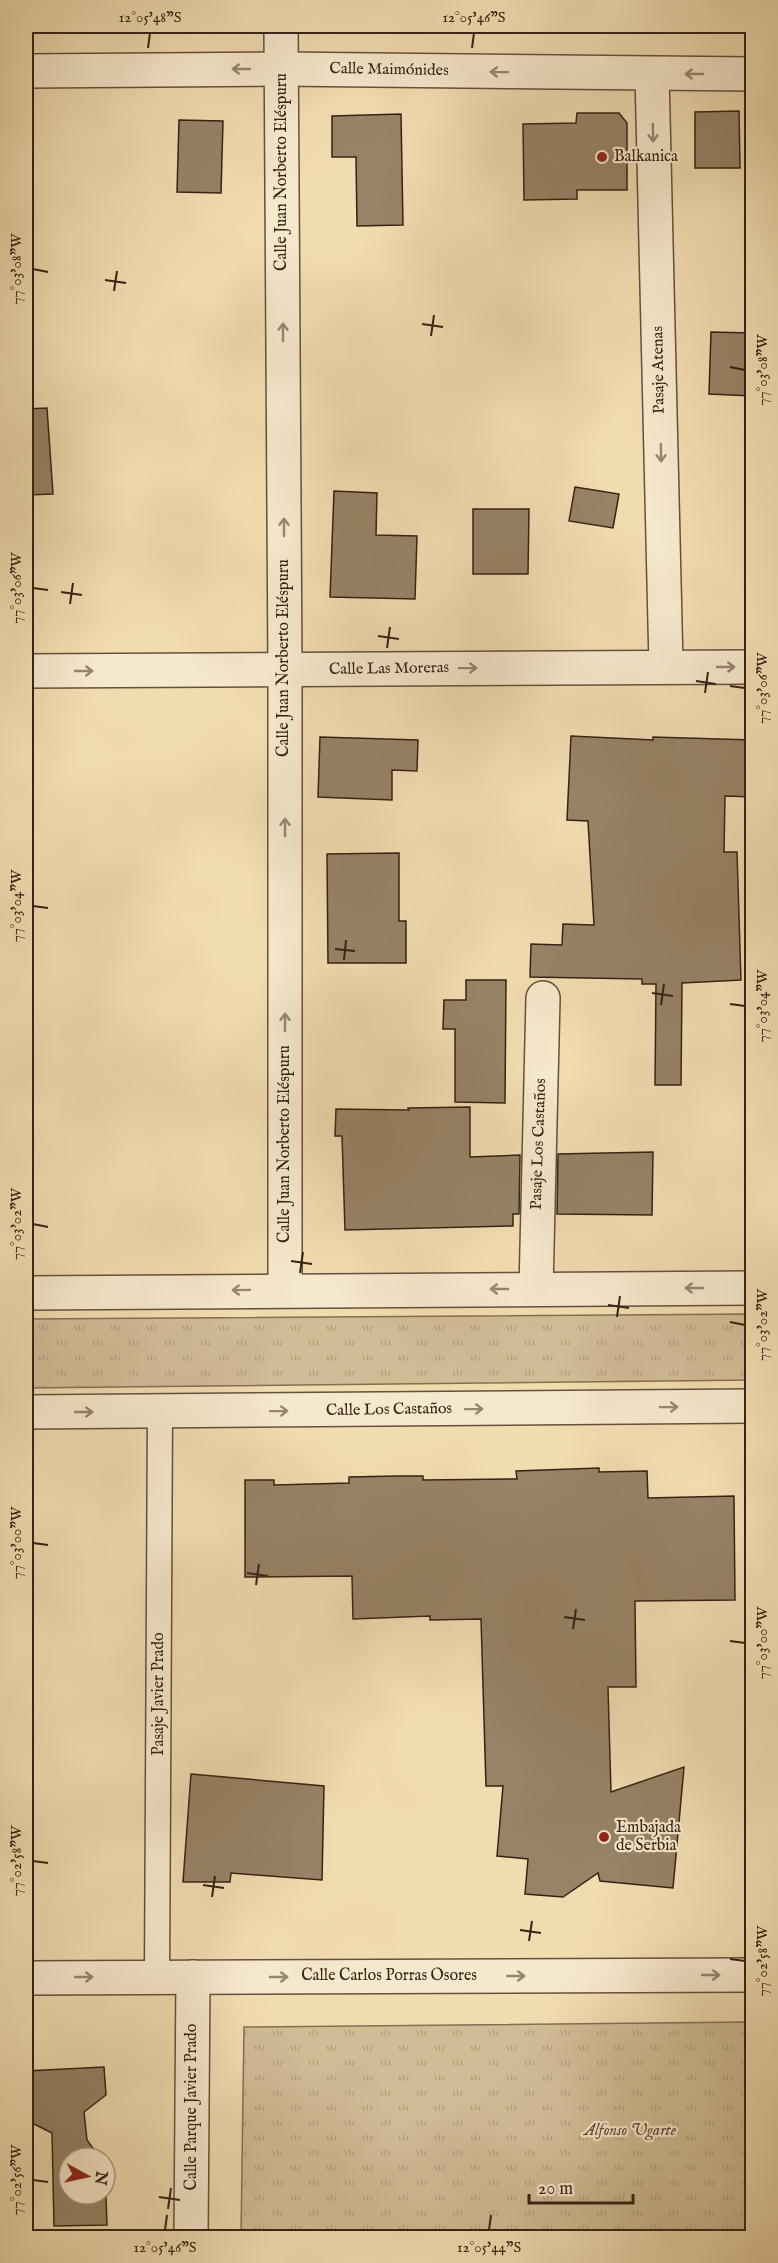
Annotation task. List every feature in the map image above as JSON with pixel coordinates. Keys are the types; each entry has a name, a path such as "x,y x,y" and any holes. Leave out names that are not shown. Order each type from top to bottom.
{"street":[{"name":"Calle Juan Norberto Eléspuru","path":"280,26 285,670 285,1290"},
{"name":"Calle Maimónides","path":"26,71 281,69 753,74"},
{"name":"Pasaje Atenas","path":"652,74 666,666"},
{"name":"Calle Las Moreras","path":"26,671 753,667"},
{"name":"Pasaje Los Castaños","path":"536,1289 543,998"},
{"path":"26,1293 753,1288"},
{"name":"Calle Los Castaños","path":"26,1412 753,1406"},
{"name":"Pasaje Javier Prado","path":"157,1977 160,1412"},
{"name":"Calle Carlos Porras Osores","path":"26,1978 753,1975"},
{"name":"Calle Parque Javier Prado","path":"191,2238 193,1977"}],"green space":[{"path":"752,1314 752,1380 26,1388 26,1319"},
{"name":"Alfonso Ugarte","path":"752,2022 752,2237 241,2237 244,2027"}],"building":[{"path":"739,111 740,168 695,168 695,112"},
{"path":"577,113 619,113 627,123 627,190 577,190 577,199 524,200 523,124 576,123"},
{"path":"401,114 403,225 357,226 356,157 332,157 332,116"},
{"path":"179,120 223,121 221,193 177,192"},
{"path":"711,332 753,333 753,396 709,394"},
{"path":"47,408 53,494 26,495 26,409"},
{"path":"575,487 619,494 613,528 569,521"},
{"path":"334,491 377,493 376,535 417,536 415,599 330,597"},
{"path":"473,509 529,509 528,574 473,574"},
{"path":"571,736 653,740 653,737 753,740 753,797 725,796 724,852 737,852 741,980 682,983 681,1085 655,1085 656,984 642,984 642,979 530,977 531,944 562,945 563,924 594,925 588,821 567,820"},
{"path":"320,737 418,740 417,771 392,770 392,800 318,797"},
{"path":"399,853 399,921 406,921 406,963 328,963 327,854"},
{"path":"466,980 506,980 505,1103 455,1102 455,1029 443,1029 444,1000 466,1000"},
{"path":"470,1107 470,1157 520,1155 519,1214 513,1214 513,1226 345,1230 342,1136 335,1136 336,1109 409,1110 408,1108"},
{"path":"653,1152 652,1215 557,1214 558,1154"},
{"path":"599,1468 599,1472 647,1471 648,1498 734,1496 735,1600 635,1601 636,1687 608,1687 611,1792 684,1767 673,1888 600,1881 598,1873 563,1897 525,1894 528,1859 497,1856 503,1786 486,1786 481,1619 430,1620 430,1616 353,1619 352,1576 245,1577 245,1480 274,1480 274,1485 349,1483 349,1477 423,1476 423,1480 517,1479 516,1471"},
{"path":"191,1774 324,1786 322,1880 231,1873 230,1882 183,1882"},
{"path":"104,2067 106,2095 84,2112 87,2140 91,2146 57,2146 57,2206 106,2206 107,2225 54,2226 52,2133 26,2120 26,2071"}],"place":[{"name":"Balkanica","path":"602,157"},
{"name":"Embajada de Serbia","path":"604,1837"}]}
